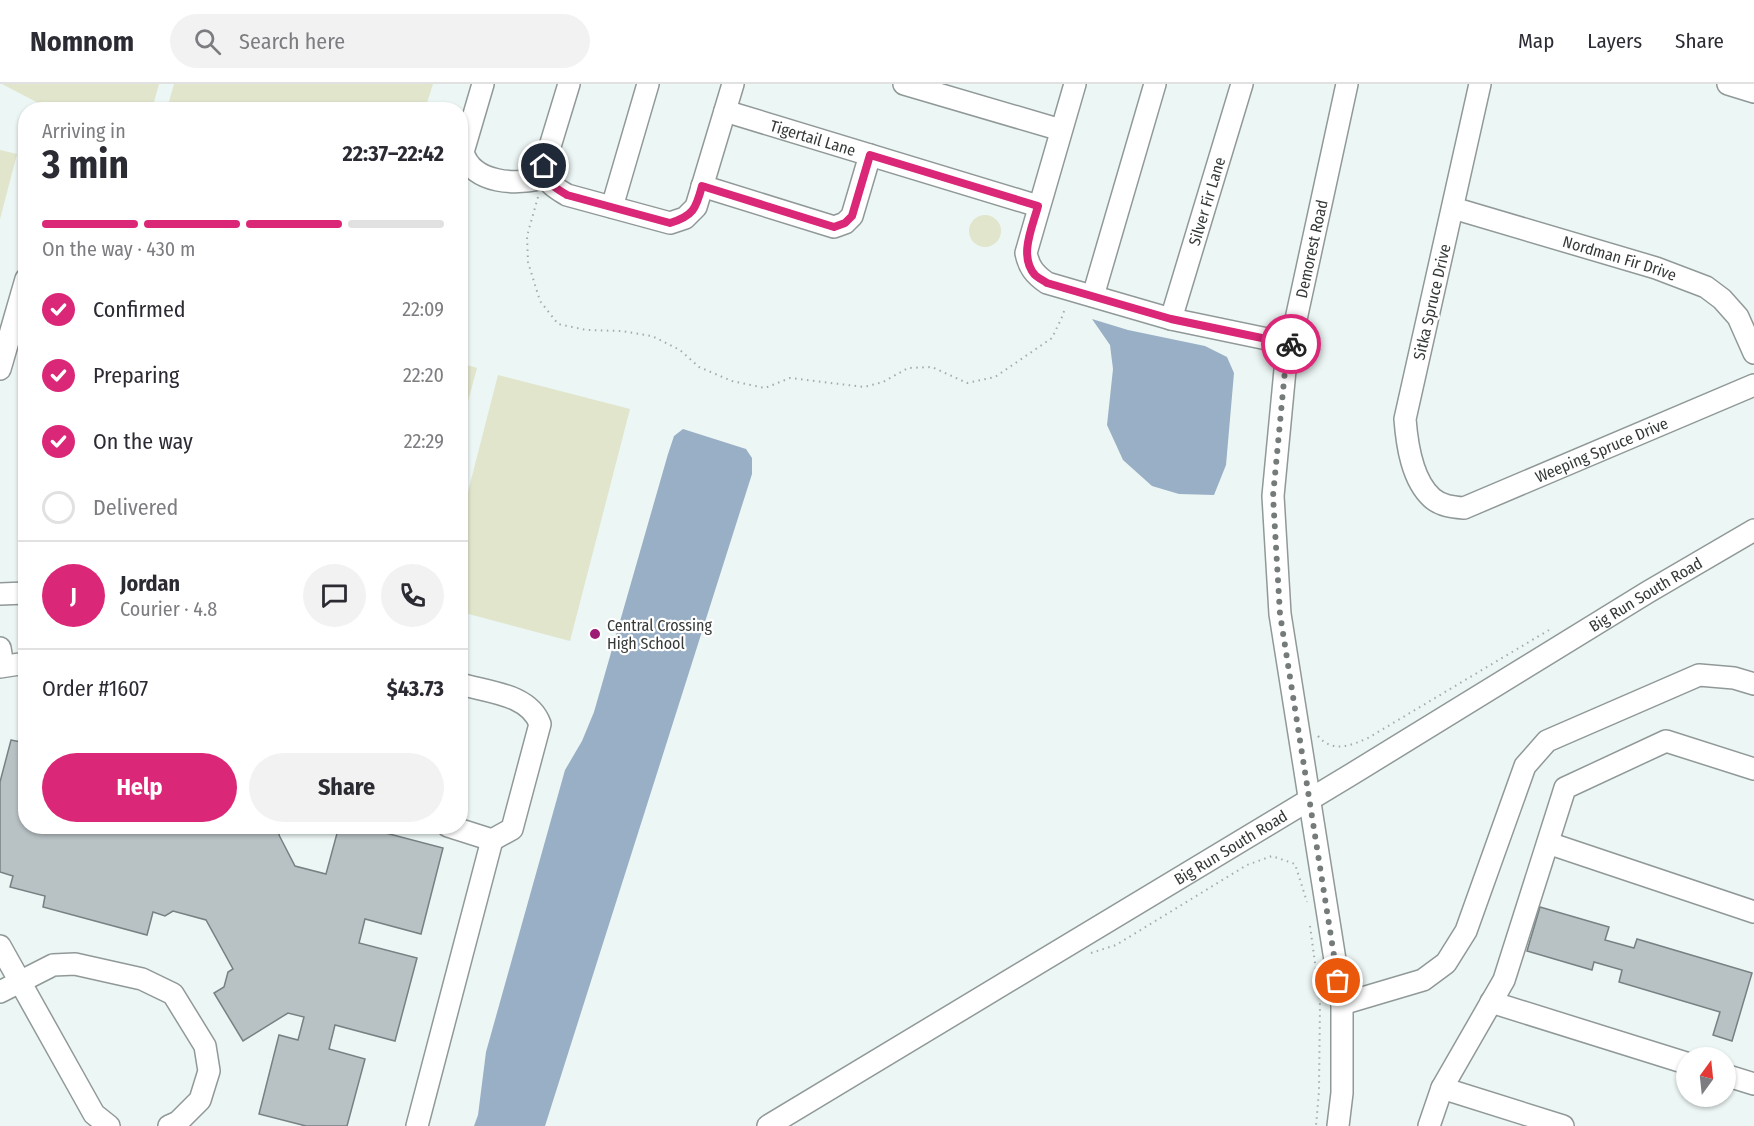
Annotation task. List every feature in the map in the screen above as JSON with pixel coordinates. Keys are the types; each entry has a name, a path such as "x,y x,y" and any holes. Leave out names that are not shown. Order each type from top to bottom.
{"street":[{"path":"468,135 483,84"},
{"path":"569,84 544,166 545,177 567,195 670,223 685,218 696,207 733,84"},
{"path":"612,207 648,84"},
{"path":"904,84 1061,130"},
{"path":"1075,84 1026,253 1028,263 1035,275 1047,283 1171,319 1291,344"},
{"path":"1093,296 1155,84"},
{"name":"Silver Fir Lane","path":"1171,319 1242,84"},
{"name":"Demorest Road","path":"1338,1126 1342,1093 1342,1004 1280,614 1273,496 1285,370 1347,84"},
{"name":"Sitka Spruce Drive","path":"1447,507 1433,499 1421,483 1406,437 1405,419 1480,84"},
{"path":"1728,84 1754,92"},
{"name":"Tigertail Lane","path":"725,111 1038,206"},
{"path":"702,186 834,227 845,223 852,216 870,155"},
{"path":"468,164 476,171 513,183 529,182 545,177"},
{"name":"Nordman Fir Drive","path":"1453,208 1656,268 1706,287 1722,299 1738,317 1754,353"},
{"path":"0,369 18,307"},
{"name":"Weeping Spruce Drive","path":"1447,507 1464,508 1754,385"},
{"name":"Big Run South Road","path":"768,1126 1754,530"},
{"path":"0,594 18,593"},
{"path":"1,660 18,662"},
{"path":"1342,1004 1423,980 1446,963 1466,931 1525,766 1547,741 1699,675 1734,678 1754,684"},
{"path":"468,686 522,701 536,712 540,723 512,829 492,840 468,832"},
{"path":"1429,1126 1442,1088 1504,980 1565,788 1666,741 1754,769"},
{"path":"417,1126 492,840"},
{"path":"1548,843 1754,912"},
{"path":"0,946 94,1114 109,1126"},
{"path":"0,992 53,965 75,964 142,979 173,993 205,1046 209,1071 200,1100 178,1122 169,1126"},
{"path":"1491,1002 1676,1060"},
{"path":"1736,1078 1754,1084"},
{"path":"1442,1088 1563,1126"}],"path":[{"path":"545,177 527,236 528,262 540,301 558,324 586,330 621,331 652,336 680,350 699,367 732,381 765,388 790,378 864,387 883,382 908,368 932,367 968,383 995,377 1052,338 1063,315 1068,289"},
{"path":"1315,729 1321,740 1327,744 1335,747 1353,745 1550,630"},
{"path":"1084,956 1116,945 1247,865 1272,856 1295,864 1307,904"},
{"path":"1310,925 1320,1000 1319,1091 1316,1126"}],"green space":[{"path":"2,84 159,84 154,102 36,102"},
{"path":"174,84 433,84 427,102 169,102"},
{"path":"0,150 17,154 0,219"},
{"path":"985,215 996,220 1001,231 996,242 985,247 974,242 969,231 974,220"},
{"path":"468,365 477,368 468,401"},
{"path":"498,375 630,409 570,641 468,614 468,492"}],"water":[{"path":"1092,319 1128,330 1205,346 1227,357 1234,373 1226,465 1214,495 1179,494 1152,486 1123,460 1107,425 1113,369 1110,345"},
{"path":"683,429 746,449 752,458 752,474 545,1126 474,1126 478,1115 486,1052 565,770 582,741 594,712 668,454 674,436"}],"building":[{"path":"11,740 18,741 18,834 279,834 295,866 326,874 337,834 390,834 443,848 421,934 365,919 359,943 417,958 395,1041 335,1025 329,1049 365,1059 347,1126 306,1126 259,1114 279,1035 298,1040 304,1017 288,1013 243,1041 214,993 224,987 228,972 233,969 206,920 173,911 165,916 153,912 147,935 43,907 45,896 10,887 13,876 0,872 0,782"},
{"path":"1540,907 1609,927 1605,940 1634,948 1637,939 1752,973 1732,1041 1713,1035 1720,1012 1619,982 1622,970 1594,962 1592,970 1527,951"}],"way so far":[{"path":"1291,344 1285,370 1273,496 1280,614 1338,981"}],"place":[{"name":"Central Crossing High School","path":"595,634"}],"route":[{"path":"544,166 545,177 567,195 670,223 685,218 696,207 702,186 834,227 845,223 852,216 870,155 1038,206 1026,253 1028,263 1035,275 1047,283 1171,319 1291,344"}]}
